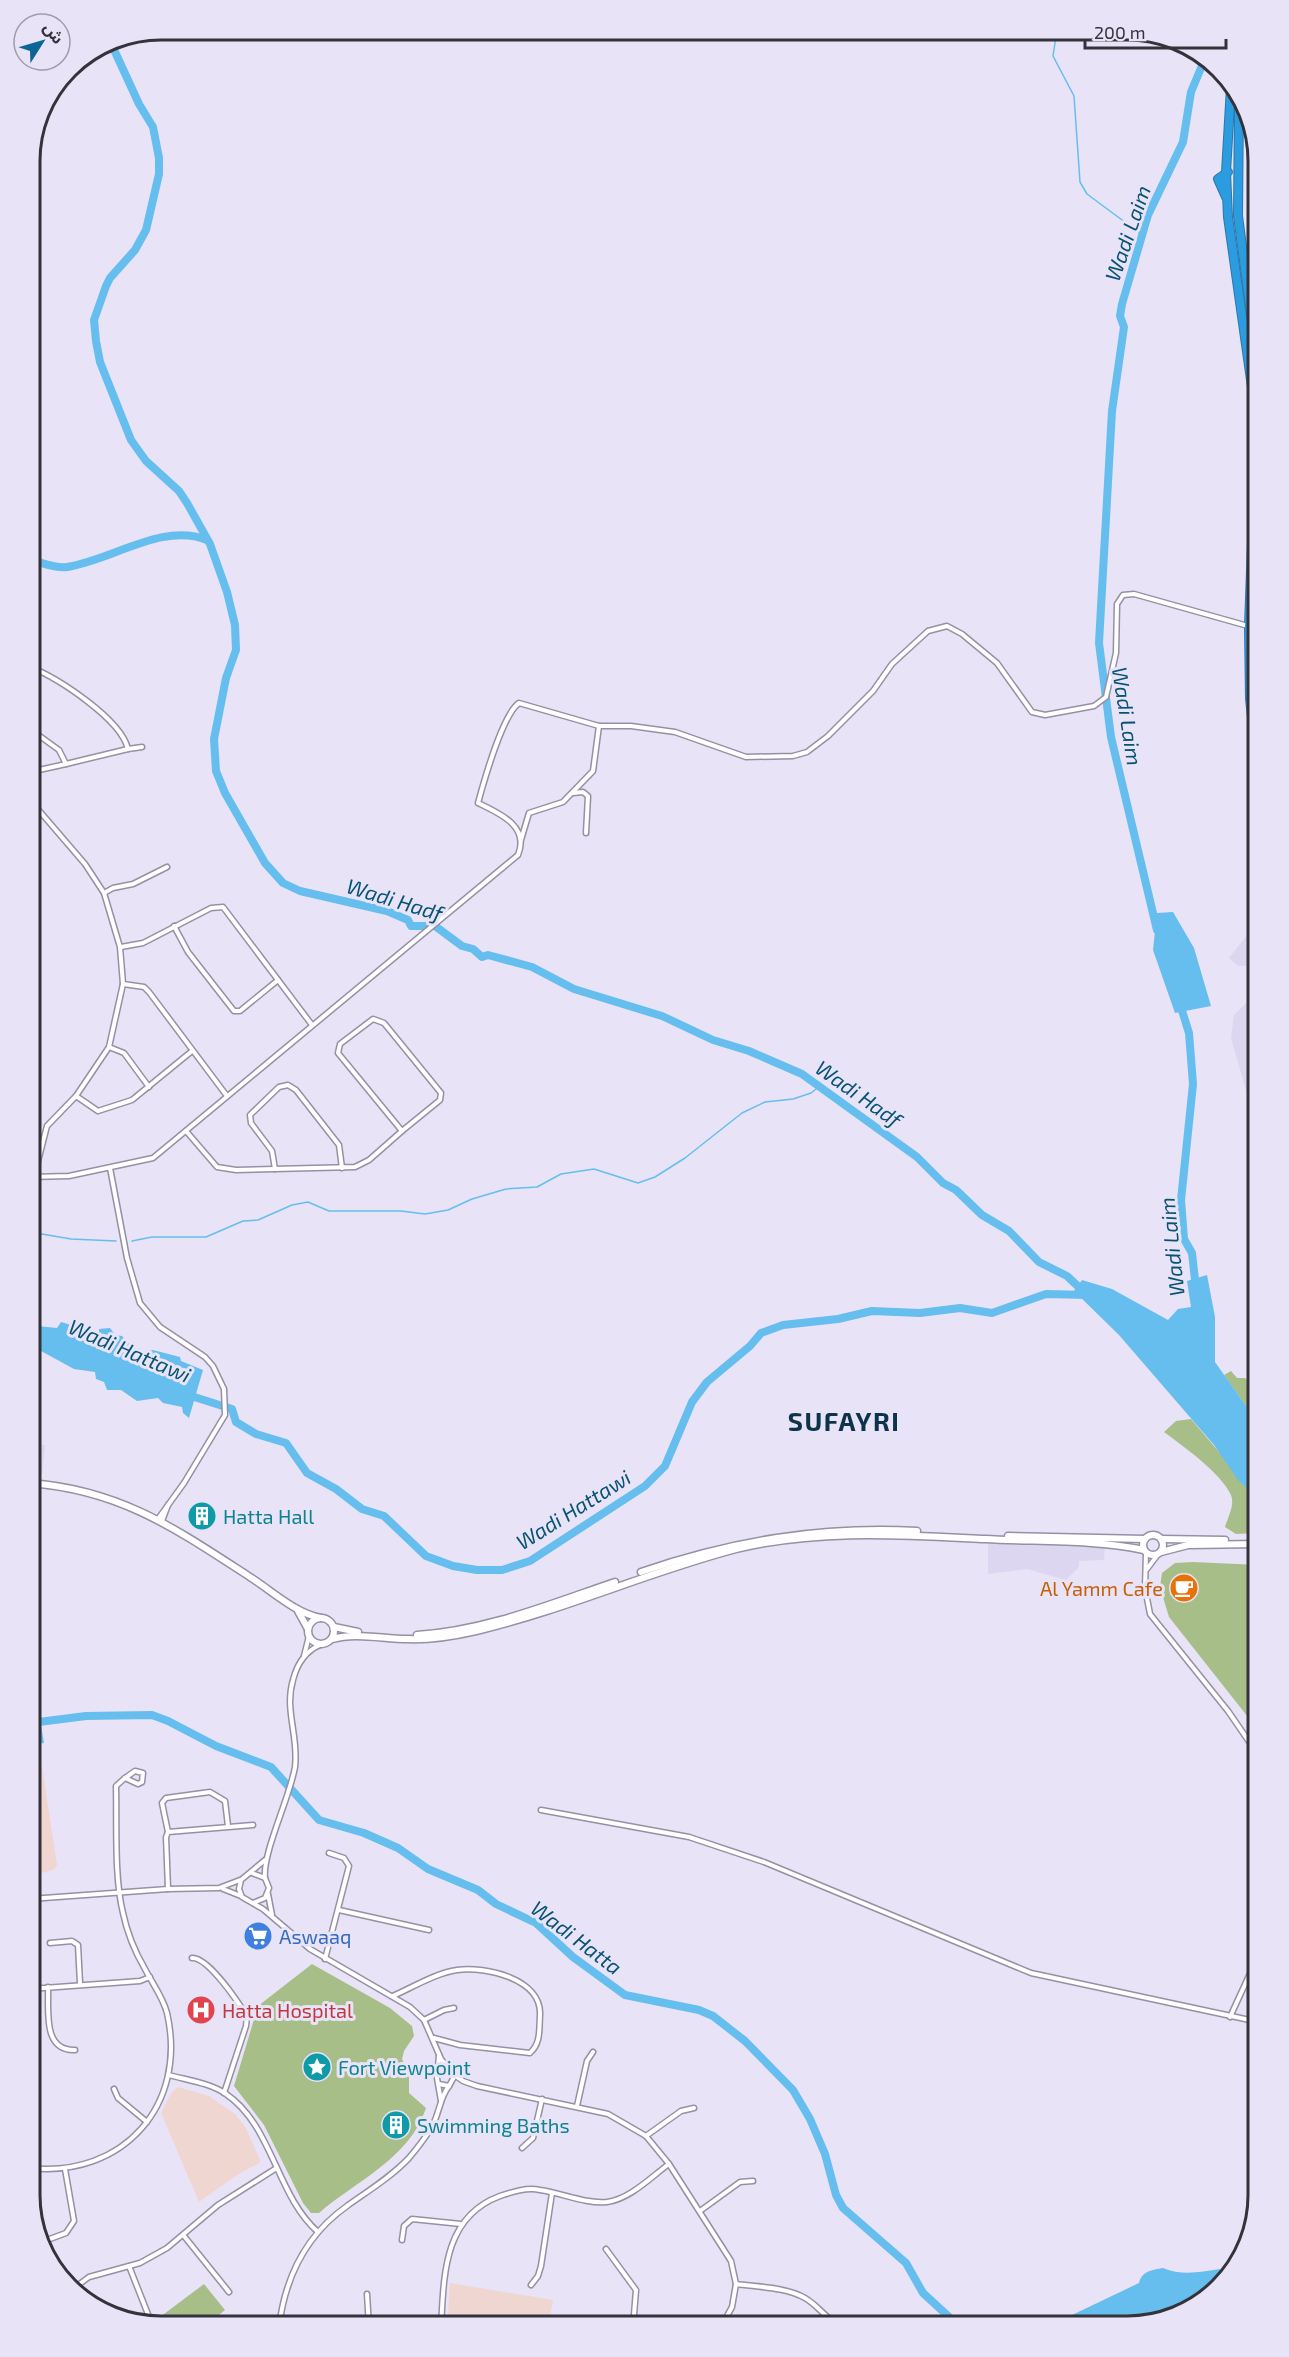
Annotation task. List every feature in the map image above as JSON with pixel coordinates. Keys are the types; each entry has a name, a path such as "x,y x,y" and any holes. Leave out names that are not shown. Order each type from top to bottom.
{"highway":[{"path":"1230,98 1226,172 1218,179 1227,199 1229,237 1248,361"},
{"path":"1239,115 1238,206 1248,286"},
{"path":"1226,172 1232,174 1233,195 1238,206"}],"main road":[{"path":"40,1485 90,1492 138,1509 160,1520 293,1606 329,1621 334,1627 349,1632 406,1635 463,1629 534,1610 719,1547 818,1532 901,1530 1145,1539 1154,1535 1173,1541 1248,1542"},
{"path":"293,1606 309,1633 320,1645 332,1640 356,1636 417,1639 471,1632 533,1615 647,1575 771,1542 823,1537 901,1535 1106,1543 1160,1552 1188,1545 1248,1542"},
{"path":"1145,1539 1145,1551"},
{"path":"1160,1552 1161,1539"},
{"path":"309,1633 313,1622 321,1618"},
{"path":"332,1640 334,1627"}],"street":[{"path":"521,841 511,821 477,803 490,761 512,709 522,703 599,726 667,731 746,757 793,756 807,752 828,736 873,692 891,664 928,631 939,626 946,626 962,634 997,663 1024,705 1032,712 1045,715 1094,706 1106,697 1116,653 1117,604 1123,595 1134,594 1248,626"},
{"path":"41,674 92,706 119,731 128,749"},
{"path":"40,1177 69,1176 153,1158 518,855 523,826 529,813 539,807 561,803 594,768 599,726"},
{"path":"41,737 58,750 66,764"},
{"path":"41,770 142,747"},
{"path":"572,793 583,792 588,796 586,833"},
{"path":"41,812 79,856 104,893 120,947 123,984 109,1047 76,1096 48,1126 41,1145"},
{"path":"104,893 167,867"},
{"path":"120,947 143,943 211,908 223,907 312,1025"},
{"path":"174,926 188,952 234,1011 240,1011 278,980"},
{"path":"123,984 144,987 226,1096"},
{"path":"186,1131 217,1167 236,1170 360,1166 440,1100 441,1093 384,1023 373,1018 340,1044 338,1053 402,1131"},
{"path":"109,1047 124,1053 149,1087"},
{"path":"76,1096 90,1108 105,1111 132,1100 192,1051"},
{"path":"275,1169 272,1151 251,1123 250,1115 279,1087 288,1085 296,1090 339,1144 342,1168"},
{"path":"110,1168 127,1258 140,1303 160,1326 205,1357 213,1366 225,1389 225,1415 160,1520"},
{"path":"1145,1551 1146,1601 1150,1614 1228,1711 1248,1740"},
{"path":"1146,1572 1160,1552"},
{"path":"272,1916 265,1878 265,1860 287,1799 293,1773 296,1756 289,1696 309,1633"},
{"path":"303,1657 320,1645"},
{"path":"40,2168 65,2169 99,2161 112,2155 132,2140 147,2122 168,2075 171,2047 167,2013 126,1924 120,1892 116,1786 125,1778 138,1770 145,1775 140,1784 125,1778"},
{"path":"168,1888 166,1837 168,1832 162,1803 166,1797 210,1792 225,1801 228,1826"},
{"path":"541,1810 689,1837 764,1862 1031,1973 1248,2020"},
{"path":"168,1832 253,1825"},
{"path":"325,1959 339,1910 348,1866 344,1858 329,1853"},
{"path":"219,1888 241,1880 265,1860"},
{"path":"252,1873 265,1878"},
{"path":"241,1880 239,1889 242,1897"},
{"path":"40,1898 168,1888 219,1888 234,1892 272,1916 295,1937 325,1959 393,1996 424,2020 439,2053 451,2072 463,2081 608,2114 646,2136 669,2164 731,2261 736,2284 732,2307 727,2316"},
{"path":"252,1903 260,1902 268,1893"},
{"path":"339,1910 429,1930"},
{"path":"51,1943 72,1941 78,1945 80,1983"},
{"path":"192,1958 198,1958 208,1964 247,2016 246,2026 224,2093"},
{"path":"393,1996 455,1970 475,1969 525,1985 535,1994 540,2007 538,2046 530,2053 460,2045 434,2038"},
{"path":"40,1988 80,1983 140,1981 150,1977"},
{"path":"1230,2017 1248,1978"},
{"path":"48,1987 52,2039 61,2049 75,2050"},
{"path":"424,2020 453,2008"},
{"path":"577,2106 587,2061 593,2052"},
{"path":"439,2053 437,2075 441,2101"},
{"path":"437,2075 441,2070 451,2072"},
{"path":"282,2316 291,2277 301,2255 318,2232 334,2216 382,2182 409,2158 434,2123 441,2101 450,2085 451,2072"},
{"path":"168,2075 224,2093 249,2116 275,2169 302,2216 318,2232"},
{"path":"439,2083 450,2085 463,2081"},
{"path":"114,2089 118,2098 147,2122"},
{"path":"522,2148 533,2138 542,2099"},
{"path":"646,2136 681,2111 694,2108"},
{"path":"442,2316 447,2256 461,2224 490,2200 513,2192 538,2189 595,2202 615,2200 669,2164"},
{"path":"49,2240 66,2234 74,2221 65,2169"},
{"path":"79,2284 95,2274 129,2266 167,2248 218,2205 275,2169"},
{"path":"700,2211 740,2182 753,2181"},
{"path":"531,2285 538,2276 541,2266 552,2193"},
{"path":"402,2240 404,2226 412,2219 461,2224"},
{"path":"184,2236 229,2292"},
{"path":"606,2249 636,2289 634,2316"},
{"path":"129,2266 148,2315"},
{"path":"736,2284 777,2290 805,2298 823,2316"},
{"path":"367,2294 368,2316"}],"shaded area":[{"path":"1248,934 1248,966 1238,966 1229,958"},
{"path":"1248,1001 1248,1098 1231,1038 1234,1015"},
{"path":"40,1445 45,1445 40,1475"},
{"path":"988,1542 1105,1545 1104,1560 1079,1561 1079,1567 1066,1580 1027,1569 988,1574"},
{"path":"40,1766 57,1865 53,1870 40,1873"},
{"path":"178,2087 209,2096 235,2114 246,2128 260,2160 259,2163 237,2175 199,2202 161,2113 171,2093"},
{"path":"450,2283 553,2300 550,2316 448,2316"}],"green space":[{"path":"1231,1371 1237,1378 1245,1378 1248,1381 1248,1409 1224,1375"},
{"path":"1191,1419 1248,1486 1248,1533 1236,1534 1225,1527 1232,1503 1231,1495 1226,1487 1201,1460 1164,1432 1176,1421"},
{"path":"1175,1563 1248,1564 1248,1717 1169,1617 1160,1587 1162,1573"},
{"path":"312,1964 390,2008 412,2026 414,2036 404,2051 402,2059 409,2073 409,2093 426,2108 418,2126 395,2155 319,2213 311,2213 303,2203 264,2125 234,2086 258,2006"},
{"path":"204,2284 225,2310 218,2316 161,2316"}],"water":[{"path":"1173,912 1194,948 1211,1006 1175,1013 1153,950 1157,913"},
{"path":"1207,1275 1215,1317 1215,1362 1248,1409 1248,1489 1238,1480 1214,1445 1119,1335 1074,1291 1082,1280 1112,1289 1168,1320 1178,1309 1191,1307 1187,1281"},
{"path":"61,1322 68,1324 91,1343 99,1336 99,1329 110,1328 115,1335 122,1336 132,1347 140,1349 134,1353 135,1359 146,1351 153,1350 180,1357 181,1361 203,1370 189,1418 183,1413 182,1407 163,1403 158,1398 137,1401 121,1390 107,1390 104,1382 96,1379 95,1372 74,1369 40,1351 40,1326 57,1328"},
{"path":"40,1721 44,1743 40,1744"},
{"path":"1163,2268 1184,2273 1220,2269 1221,2272 1201,2292 1188,2300 1149,2314 1072,2316 1139,2283 1142,2276"}],"waterway":[{"path":"1055,41 1053,56 1074,96 1080,182 1087,194 1141,234"},
{"name":"Wadi Hadf","path":"114,50 139,104 153,127 159,158 159,174 146,230 135,250 110,278 106,286 94,320 96,341 100,362 131,440 146,461 179,491 187,503 210,544 227,592 235,625 236,650 226,678 214,739 216,771 225,793 265,863 283,883 300,891 387,911 408,920 411,926 435,926 462,946 473,949 482,957 488,955 532,967 574,989 662,1016 713,1040 749,1051 802,1074 917,1157 943,1183 956,1190 982,1215 1009,1231 1039,1262 1067,1276 1084,1292"},
{"name":"Wadi Laim","path":"1157,930 1111,737 1099,643 1112,411 1124,327 1120,316 1122,304 1148,215 1183,142 1191,92 1202,66"},
{"path":"41,563 67,567 137,544 173,536 190,536 207,540"},
{"name":"Wadi Laim","path":"1179,1001 1189,1033 1193,1084 1181,1200 1184,1239 1192,1253 1196,1289"},
{"path":"132,1241 152,1237 206,1237 243,1221 258,1220 292,1205 308,1202 329,1211 401,1211 425,1214 448,1210 472,1199 506,1189 537,1187 561,1174 594,1169 638,1183 655,1177 685,1158 742,1113 765,1102 793,1099 811,1093 820,1086"},
{"path":"40,1234 71,1239 116,1241"},
{"name":"Wadi Hattawi","path":"185,1394 232,1409 236,1422 256,1434 286,1443 307,1473 336,1489 362,1509 384,1516 426,1556 453,1566 477,1570 502,1570 530,1561 645,1486 665,1466 692,1402 707,1382 750,1346 761,1333 783,1325 838,1319 872,1311 920,1313 960,1308 992,1313 1046,1294 1088,1295"},
{"name":"Wadi Hatta","path":"40,1722 86,1716 152,1715 168,1721 216,1746 271,1767 319,1820 364,1833 398,1848 428,1869 478,1890 496,1904 536,1923 573,1957 625,1995 699,2010 713,2016 745,2041 793,2090 810,2119 825,2154 836,2195 843,2208 906,2263 923,2293 948,2316"}],"place":[{"name":"Hatta Hall","path":"202,1516"},
{"name":"Al Yamm Cafe","path":"1184,1588"},
{"name":"Aswaaq","path":"258,1936"},
{"name":"Hatta Hospital","path":"201,2010"},
{"name":"Fort Viewpoint","path":"317,2067"},
{"name":"Swimming Baths","path":"396,2125"}],"district":[{"name":"SUFAYRI","path":"844,1420"}]}
